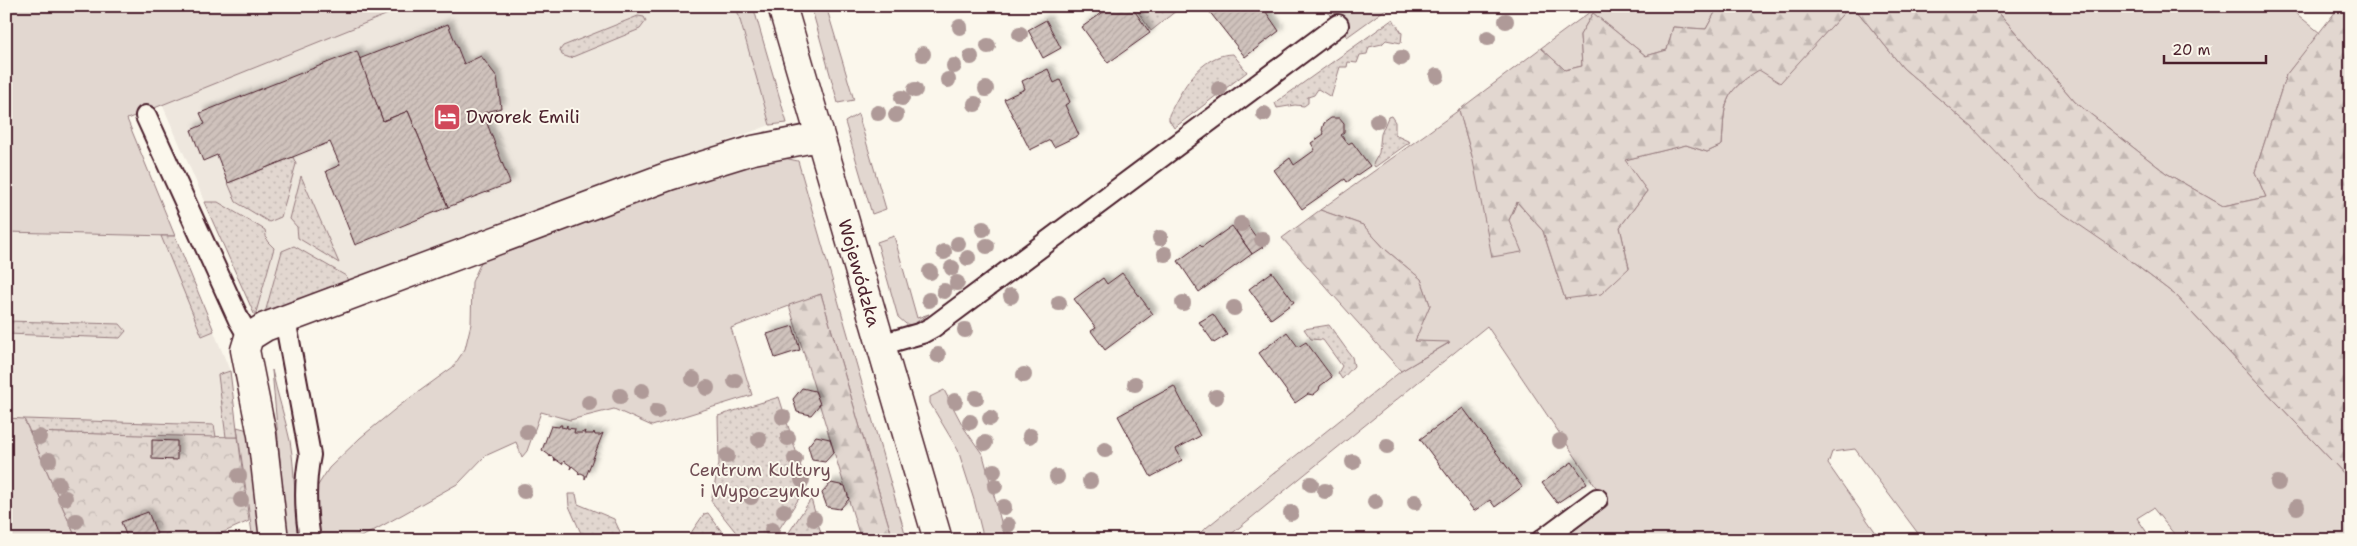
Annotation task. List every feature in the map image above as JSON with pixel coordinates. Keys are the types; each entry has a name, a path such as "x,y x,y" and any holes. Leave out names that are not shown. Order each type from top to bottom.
{"street":[{"name":"Wojewódzka","path":"782,6 938,540"},
{"path":"274,540 262,436 245,350 250,337 264,327 669,176 752,150 819,137"}],"lane":[{"path":"880,345 922,333 933,327 1338,25"},
{"path":"146,116 239,320 250,337"},
{"path":"285,319 310,455 306,472 304,506 310,540"},
{"path":"1542,540 1596,499"}],"shaded area":[{"path":"408,6 736,6 770,125 255,316 162,104"},
{"path":"6,232 175,236 230,371 238,437 30,432 77,540 6,540"}],"green space":[{"path":"6,6 408,6 127,119 175,236 169,236 6,232"},
{"path":"736,6 753,6 787,123 770,125"},
{"path":"811,6 826,6 854,100 838,103"},
{"path":"1134,6 1182,6 1151,31"},
{"path":"1318,6 1390,6 1347,37 1330,14"},
{"path":"1598,6 1734,6 1717,9 1706,29 1673,27 1667,50 1646,56 1593,13 1580,35 1582,66 1565,70 1541,48"},
{"path":"1734,6 1850,6 1780,83 1759,70 1731,93 1725,109 1722,145 1707,152 1686,145 1625,160 1647,191 1620,227 1629,268 1601,294 1565,299 1543,231 1517,202 1509,220 1522,252 1492,257 1472,156 1459,110 1541,48 1565,70 1582,66 1580,35 1593,13 1646,56 1667,50 1673,27 1706,29 1717,9"},
{"path":"1850,6 1853,6 1903,68 2116,250 2174,294 2351,481 2351,540 2179,540 2153,508 2137,518 2152,540 2054,540 2052,538 2049,540 1916,540 1920,536 1855,449 1832,452 1828,464 1881,540 1561,540 1608,505 1487,326 1224,540 1191,540 1401,371 1449,343 1414,341 1430,305 1421,279 1386,250 1363,225 1320,210 1459,110 1472,156 1509,220 1517,202 1543,231 1565,299 1629,268 1620,227 1647,191 1624,160 1686,145 1707,152 1722,145 1725,109 1731,93 1759,69 1780,82"},
{"path":"1853,6 1993,6 2075,102 2166,173 2223,206 2266,197 2255,172 2286,75 2340,6 2351,6 2351,481 2174,294 2116,250 2037,196 1973,128 1903,68"},
{"path":"1993,6 2287,6 2320,33 2286,75 2255,172 2266,197 2223,206 2166,173 2075,102"},
{"path":"638,16 644,17 646,21 640,29 570,58 562,55 560,50 563,46"},
{"path":"1393,19 1402,33 1401,43 1386,40 1382,44 1369,47 1367,54 1360,55 1357,63 1348,62 1347,67 1340,67 1331,97 1318,89 1314,95 1308,97 1308,103 1304,106 1295,105 1277,108 1275,103"},
{"path":"1233,54 1247,72 1174,128 1169,120 1169,115 1193,75 1211,60"},
{"path":"858,114 886,209 872,214 845,122"},
{"path":"1391,116 1395,122 1395,135 1410,142 1375,167 1373,164 1379,153 1381,134 1388,117"},
{"path":"775,156 798,161 907,540 893,540 821,294 731,328 752,395 652,426 614,409 570,420 541,412 527,451 522,457 516,442 485,456 459,483 355,540 318,540 315,490 329,468 360,438 399,406 453,367 465,349 471,324 472,282 482,260 589,213"},
{"path":"293,157 296,164 281,217 269,222 236,202 228,183"},
{"path":"301,176 339,263 298,238 297,227 290,219"},
{"path":"204,202 218,202 265,230 267,241 274,248 255,316"},
{"path":"1320,210 1363,225 1386,250 1421,279 1430,305 1415,341 1450,342 1401,371 1282,238"},
{"path":"161,236 175,236 214,331 202,336"},
{"path":"894,236 917,318 929,314 912,325 906,324 898,317 877,242"},
{"path":"294,246 346,276 348,282 265,313 282,251"},
{"path":"821,294 893,540 861,540 789,305"},
{"path":"6,321 120,324 126,331 120,338 6,334"},
{"path":"1329,325 1352,357 1354,366 1342,379 1338,373 1342,366 1323,340 1311,339 1304,329"},
{"path":"272,370 290,441 297,516 302,540 287,540"},
{"path":"230,371 238,437 226,437 218,375"},
{"path":"944,390 964,428 983,455 1006,540 984,540 958,450 930,403 930,397"},
{"name":"Centrum Kultury i Wypoczynku","path":"779,397 807,486 772,540 742,540 711,501 719,464 718,416"},
{"path":"6,418 24,419 77,540 6,540"},
{"path":"24,419 214,425 216,437 30,432"},
{"path":"237,427 248,430 265,540 253,540"},
{"path":"30,432 238,437 249,521 206,540 77,540"},
{"path":"568,494 576,494 578,504 614,519 624,540 584,540 569,506"},
{"name":"Centrum Kultury i Wypoczynku","path":"811,499 823,540 784,540"},
{"name":"Centrum Kultury i Wypoczynku","path":"708,513 728,540 686,540 704,514"}],"building":[{"path":"1112,6 1131,6 1150,33 1108,63 1082,27"},
{"path":"1205,6 1269,6 1271,9 1266,12 1279,31 1245,57"},
{"path":"1046,20 1061,48 1043,58 1028,30"},
{"name":"Dworek Emili","path":"448,24 464,64 481,56 497,77 501,108 483,113 510,183 448,207 408,111 383,121 359,59"},
{"path":"357,51 383,121 408,111 448,207 355,245 326,171 340,165 330,142 228,183 217,155 203,161 191,130 205,124 200,113"},
{"path":"1048,69 1054,83 1060,80 1070,102 1065,105 1079,135 1054,147 1050,140 1030,150 1004,99 1025,89 1022,81"},
{"path":"1331,118 1339,118 1344,124 1344,133 1341,135 1348,144 1352,142 1370,166 1347,182 1345,179 1302,209 1274,170 1290,158 1294,165 1315,150 1311,143 1324,134 1322,130 1324,123"},
{"path":"1246,223 1263,247 1252,254 1236,231"},
{"path":"1232,226 1252,254 1199,292 1178,261"},
{"path":"1272,272 1294,302 1271,319 1249,289"},
{"path":"1122,273 1153,314 1105,350 1091,331 1096,328 1074,299 1103,278 1107,284"},
{"path":"1213,314 1227,335 1214,343 1199,322"},
{"path":"793,326 800,350 775,358 767,334"},
{"path":"1287,332 1298,347 1306,342 1332,377 1320,386 1319,390 1313,395 1308,394 1295,403 1259,353"},
{"path":"1174,386 1200,436 1176,449 1182,460 1151,477 1118,416"},
{"path":"802,388 815,391 820,404 811,415 797,412 793,399"},
{"path":"1463,408 1522,487 1495,507 1490,500 1474,511 1420,439"},
{"path":"560,425 566,428 567,425 567,428 575,429 574,433 585,431 584,434 593,434 594,432 595,435 600,435 603,433 585,479 585,475 578,474 579,472 572,466 570,469 571,466 564,461 562,464 555,459 555,461 554,458 542,450 551,426 559,427"},
{"path":"816,436 830,439 834,452 825,462 812,460 808,446"},
{"path":"152,440 177,441 177,460 152,459"},
{"path":"1572,462 1587,483 1557,503 1542,483"},
{"path":"831,483 845,486 849,499 840,509 827,507 822,493"},
{"path":"148,512 157,534 141,540 128,540 121,522"}],"place":[{"name":"Dworek Emili","path":"447,117"}]}
